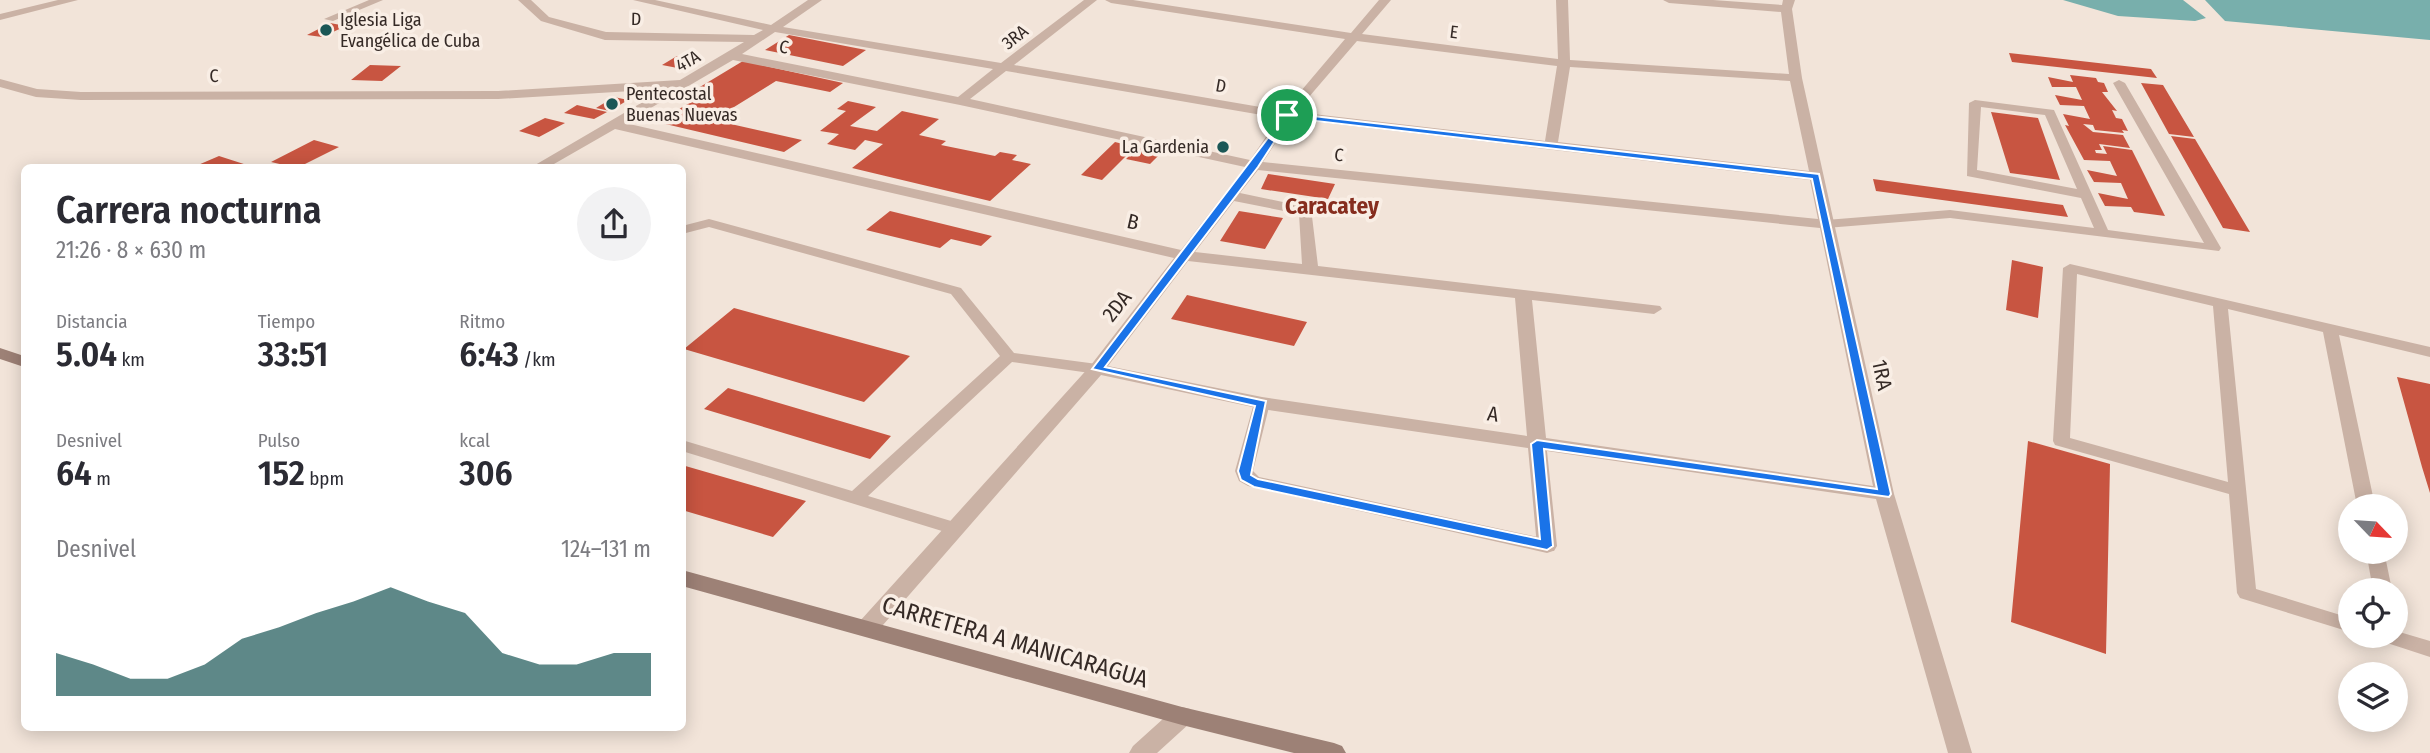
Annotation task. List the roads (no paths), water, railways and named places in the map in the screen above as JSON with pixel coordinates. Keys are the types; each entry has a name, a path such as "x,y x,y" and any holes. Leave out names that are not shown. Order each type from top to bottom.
{"main road":[{"path":"0,353 21,361"},
{"name":"CARRETERA A MANICARAGUA","path":"686,579 869,627 1182,716 1334,753"}],"street":[{"path":"0,17 72,0"},
{"name":"D","path":"524,0 545,19 605,36 757,39"},
{"name":"D","path":"639,0 670,2 775,29 1287,115 1816,176"},
{"name":"4TA","path":"544,164 731,56 816,0"},
{"name":"3RA","path":"960,101 1091,0"},
{"name":"E","path":"1111,0 1354,37 1564,62 1796,78"},
{"name":"2DA","path":"869,627 1097,369 1231,196 1287,115 1385,0"},
{"path":"1551,145 1564,62 1562,0"},
{"path":"1669,0 1788,4"},
{"name":"1RA","path":"1788,4 1796,78 1884,494 1959,753"},
{"name":"C","path":"731,56 960,101 1254,165 1826,224"},
{"name":"C","path":"0,83 36,93 81,96 498,95 682,84"},
{"path":"618,88 630,93 641,106"},
{"name":"B","path":"612,124 1186,256 1654,309"},
{"path":"1231,196 1306,211 1310,270"},
{"path":"1523,294 1547,546"},
{"name":"A","path":"1097,369 1262,403 1884,494"},
{"path":"1141,753 1182,716"}],"lane":[{"path":"329,19 378,0"},
{"path":"1826,224 1950,214 2214,248 2119,83"},
{"path":"2086,195 1971,173 1975,103 2050,112 2104,234"},
{"path":"686,229 709,223 956,291 1009,357 1097,369"},
{"path":"2237,490 2061,441 2070,268 2430,352"},
{"path":"2220,303 2247,593 2338,621"},
{"path":"2330,329 2364,494"},
{"path":"855,498 1009,357"},
{"path":"1262,403 1244,471 1245,477 1254,482 1547,546"},
{"path":"686,445 955,529"},
{"path":"2408,642 2430,649"}],"water":[{"path":"2063,0 2183,0 2206,18 2195,21 2118,16"},
{"path":"2205,0 2430,0 2430,40 2225,21"}],"place":[{"name":"Iglesia Liga Evangélica de Cuba","path":"326,30"},
{"name":"Pentecostal Buenas Nuevas","path":"612,104"},
{"name":"La Gardenia","path":"1223,147"}],"district":[{"name":"Caracatey","path":"1332,206"}]}
